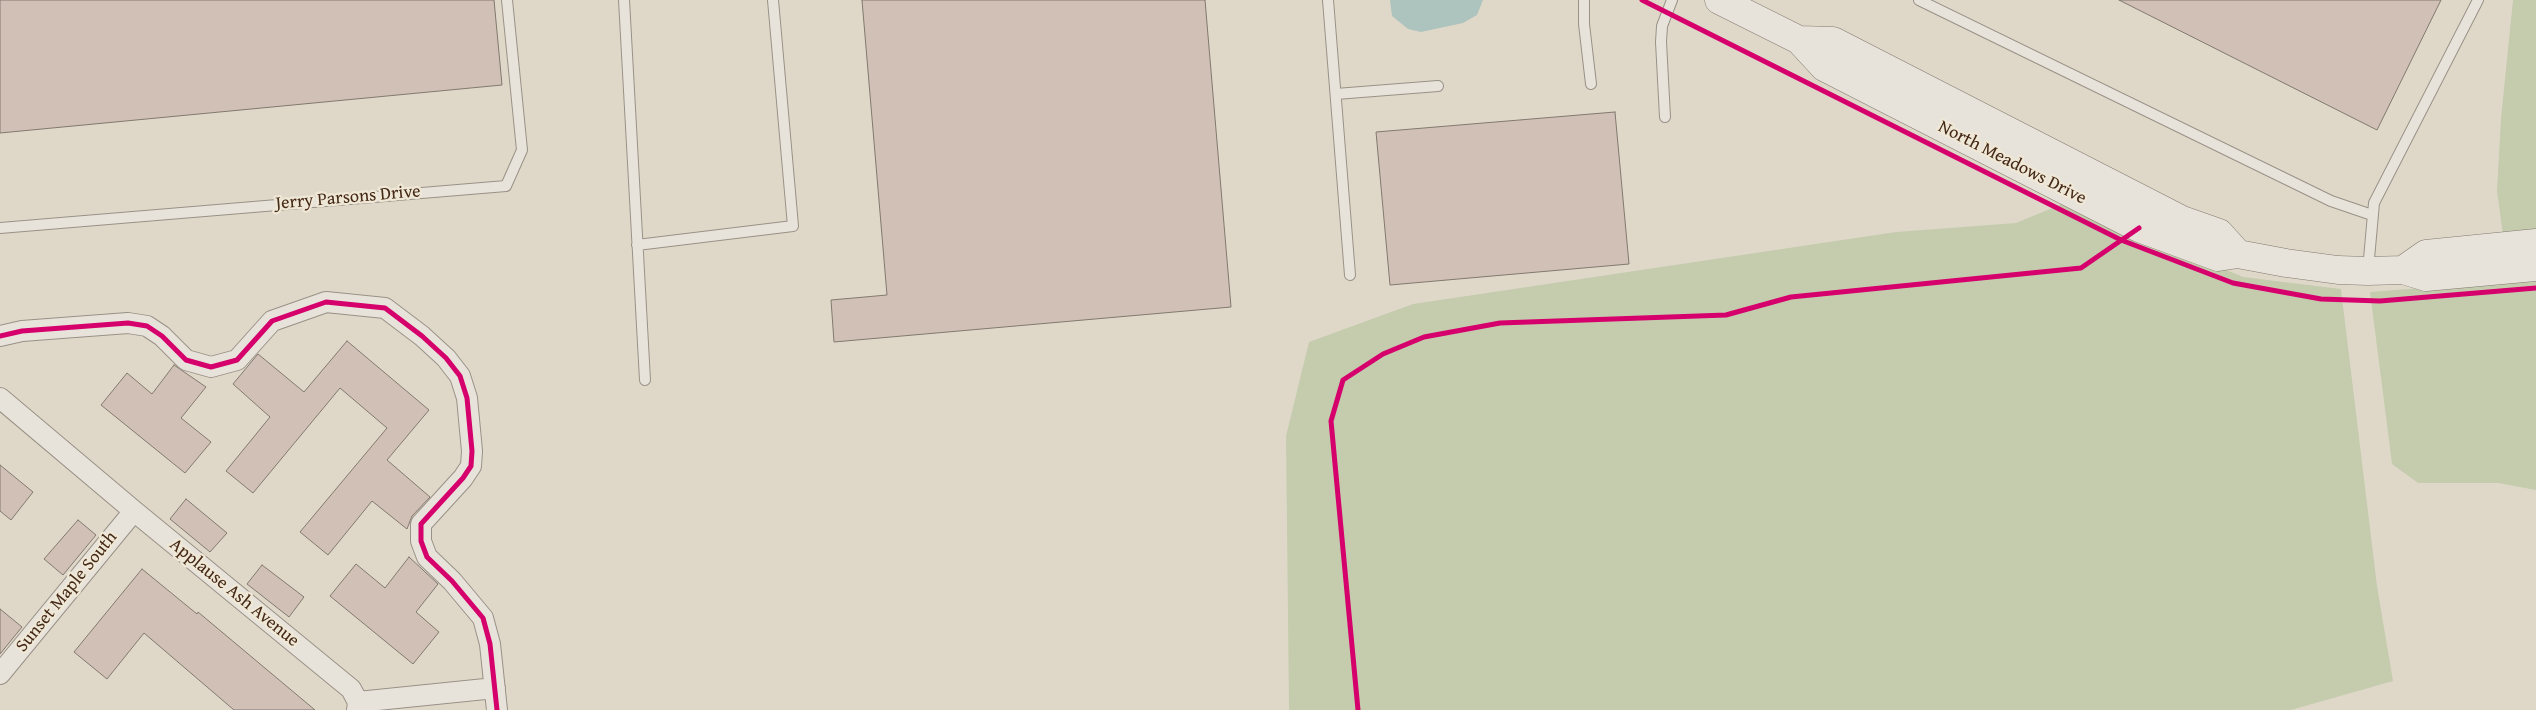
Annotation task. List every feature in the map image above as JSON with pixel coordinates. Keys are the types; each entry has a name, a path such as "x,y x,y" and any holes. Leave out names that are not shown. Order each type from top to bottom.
{"street":[{"name":"North Meadows Drive","path":"1719,0 1800,40 1824,67 2139,228 2218,257 2238,254 2286,264 2368,271 2403,270 2426,277 2536,267"},
{"path":"2403,270 2426,254 2536,243"},
{"path":"0,336 22,331 128,323 147,326 162,336 186,360 211,367 237,360 272,321 326,302 385,308 422,336 446,358 460,376 467,398 472,451 471,466 463,478 421,524 421,541 427,557 452,581 483,618 490,644 497,710"},
{"name":"Applause Ash Avenue","path":"0,398 134,511 352,689 358,706 495,688"},
{"name":"Sunset Maple South","path":"0,674 134,511"}],"lane":[{"name":"Jerry Parsons Drive","path":"0,228 506,186 522,150 507,0"},
{"path":"624,0 645,380"},
{"path":"637,245 793,226 773,0"},
{"path":"1328,0 1350,275"},
{"path":"1584,0 1584,24 1591,84"},
{"path":"1665,116 1661,42 1662,26 1672,0"},
{"path":"1919,0 2331,201 2372,215"},
{"path":"2368,271 2374,204 2478,0"},
{"path":"1336,94 1438,86"}],"green space":[{"path":"2513,0 2536,0 2536,232 2503,235 2497,191 2501,118"},
{"path":"2067,202 2243,277 2341,289 2377,586 2393,681 2291,710 1289,710 1286,436 1309,342 1413,304 1896,232 2016,223"},
{"path":"2536,279 2536,490 2498,483 2418,483 2392,464 2370,292"}],"water":[{"path":"1390,0 1483,0 1477,15 1463,23 1421,32 1408,29 1392,16"}],"building":[{"path":"0,0 494,0 502,85 0,133"},
{"path":"862,0 1205,0 1231,307 834,342 831,300 887,295"},
{"path":"2119,0 2441,0 2377,130"},
{"path":"1615,112 1629,264 1390,285 1376,132"},
{"path":"347,341 429,410 387,460 430,497 412,516 407,529 372,501 328,555 300,532 387,428 340,388 253,493 226,471 270,417 233,384 258,354 304,392"},
{"path":"174,365 206,387 181,418 211,442 185,473 101,405 127,373 152,394"},
{"path":"0,465 33,492 11,520 0,511"},
{"path":"186,499 227,533 210,552 170,519"},
{"path":"78,520 96,535 63,575 44,559"},
{"path":"409,557 438,584 416,612 439,632 413,664 330,596 356,564 385,588"},
{"path":"262,565 304,597 289,617 247,584"},
{"path":"142,569 197,614 198,612 315,710 234,710 144,633 107,679 74,652"},
{"path":"0,609 22,627 0,654"}],"cycle path":[{"path":"1642,0 2121,240 2233,283 2321,299 2380,301 2536,288"},
{"path":"1358,710 1331,421 1343,380 1383,354 1424,337 1500,323 1726,315 1791,297 2081,268 2139,228"},
{"path":"0,336 22,331 128,323 147,326 162,336 186,360 211,367 237,360 272,321 326,302 385,308 422,336 446,358 460,376 467,398 472,451 471,466 463,478 421,524 421,541 427,557 452,581 483,618 490,644 497,710"}]}
